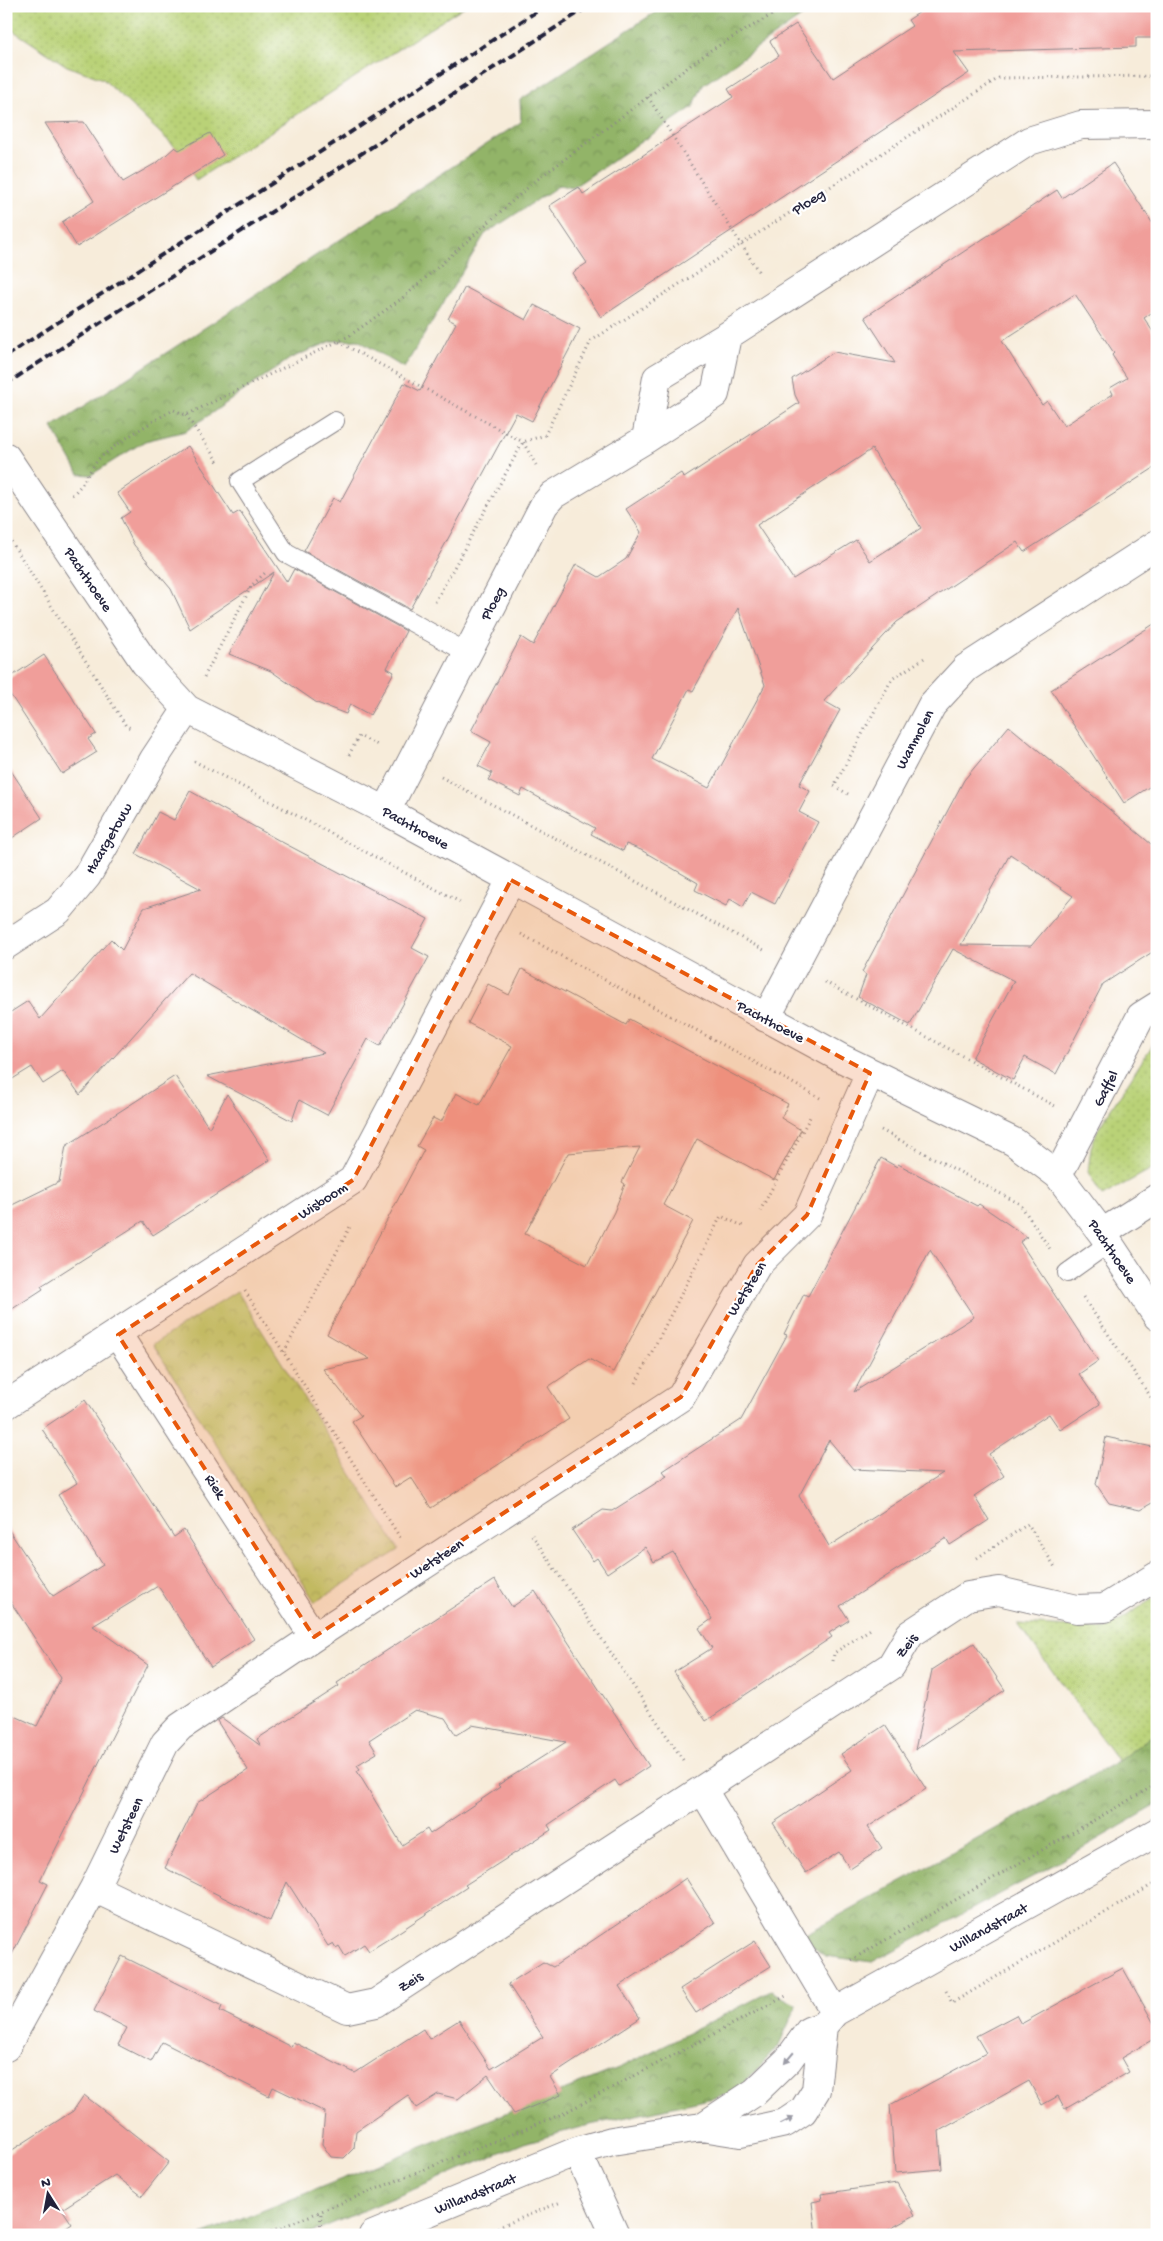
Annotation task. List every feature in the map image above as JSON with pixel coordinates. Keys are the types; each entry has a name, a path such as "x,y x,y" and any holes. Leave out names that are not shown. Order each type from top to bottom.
{"street":[{"path":"646,439 657,378 727,336 1029,141 1081,126 1157,124"},
{"name":"Ploeg","path":"386,811 466,652 544,505 553,496 715,394 727,336"},
{"name":"Pachthoeve","path":"6,457 145,663 187,709 386,811 841,1058 1014,1142 1058,1175 1105,1238 1157,1316"},
{"name":"Wanmolen","path":"766,1018 932,705 966,668 1157,544"},
{"name":"Haargetouw","path":"6,945 58,911 87,876 163,745 187,709"},
{"name":"Wisboom","path":"6,1406 118,1335 353,1180 511,880"},
{"name":"Gaffel","path":"1058,1175 1087,1124 1141,1016 1157,1006"},
{"name":"Wetsteen","path":"6,2048 94,1888 165,1743 180,1727 314,1637 681,1398 757,1266 807,1215 870,1073"},
{"path":"1105,1238 1157,1198"},
{"name":"Riek","path":"118,1335 314,1637"},
{"name":"Zeis","path":"94,1888 347,2009 376,2003 891,1666 910,1634 968,1596 999,1591 1077,1609 1105,1608 1157,1576"},
{"path":"703,1790 816,1980 829,2019"},
{"name":"Willandstraat","path":"702,2127 755,2092 788,2060 809,2032 829,2019 929,1959 1157,1832"},
{"name":"Willandstraat","path":"373,2235 577,2151 612,2141 702,2127 740,2133 785,2123 803,2111 816,2090 829,2019"},
{"path":"577,2151 615,2235"}],"lane":[{"path":"335,421 240,481 286,554 466,652"},
{"path":"1067,1273 1105,1238"}],"path":[{"path":"186,415 350,336 404,297 534,182 711,50 788,6"},
{"name":"Ploeg","path":"523,442 545,435 591,341 999,78 1157,76"},
{"path":"648,97 778,303"},
{"path":"338,342 523,442 553,496"},
{"path":"240,481 222,467 186,415 174,410 161,416 98,460 81,487 47,516 6,533 126,726 491,918 820,1098 1020,1204 1157,1406"},
{"path":"420,628 523,442"},
{"path":"187,709 252,585 286,554"},
{"path":"333,784 359,736 411,761 1087,1124"},
{"path":"816,1106 841,1058"},
{"path":"760,1212 811,1115"},
{"path":"284,1353 367,1194 353,1180"},
{"path":"636,1384 721,1216 780,1243"},
{"path":"227,1262 420,1568"},
{"path":"513,1506 703,1790"},
{"path":"262,2235 562,2114 816,1980 1157,1784"},
{"path":"929,1959 952,2003 1157,1882"},
{"path":"478,2235 594,2188"},
{"path":"320,2211 320,2235"}],"highlighted area":[{"path":"511,880 870,1073 807,1215 757,1265 681,1397 314,1637 118,1335 353,1180"}],"green space":[{"path":"6,6 465,6 196,180 175,147 103,79 67,66 6,26"},
{"path":"665,6 817,6 703,85 693,107 572,188 560,185 485,234 404,368 358,340 332,341 291,358 186,431 145,441 91,475 79,474 52,427 521,122 520,100"},
{"path":"1157,1038 1157,1166 1102,1196 1088,1172 1091,1147 1098,1129"},
{"path":"237,1291 399,1550 315,1602 153,1344"},
{"path":"1157,1596 1157,1732 1118,1761 1018,1624 1106,1629"},
{"path":"1157,1732 1157,1805 1034,1876 872,1962 825,1956 809,1944 804,1935 1118,1761"},
{"path":"771,1991 797,2005 778,2047 745,2082 728,2095 581,2127 524,2143 305,2235 202,2235 621,2067"}],"building":[{"path":"929,6 1156,6 1156,38 1136,38 1136,47 954,52 969,73 601,317 572,273 587,263 549,206 579,187 583,194 733,97 728,89 779,56 770,41 796,24 833,78 912,26 908,20"},
{"path":"84,122 123,182 158,162 175,147 179,150 210,133 223,155 77,247 62,222 94,201 45,123"},
{"path":"1113,163 1157,230 1157,309 1144,318 1157,338 1157,466 1024,552 1017,542 897,622 824,701 840,710 799,785 810,791 799,812 818,822 775,904 751,892 743,907 730,899 726,906 695,890 698,883 641,850 626,844 623,851 591,834 595,828 523,789 520,796 488,780 492,773 478,766 491,742 471,731 521,637 533,645 576,564 599,577 626,559 641,532 626,509 681,473 684,478 799,403 795,395 792,379 834,352 895,363 865,317 1057,190 1062,198","holes":["1075,294 1114,353 1112,355 1127,378 1110,388 1113,394 1064,426 1047,401 1042,405 1002,341","872,449 921,528 870,561 856,540 793,579 757,525","738,608 765,685 709,788 652,759 689,689 693,691"]},
{"path":"465,287 526,320 534,305 580,329 532,421 516,413 410,609 304,551 333,498 340,502 404,383 420,391 456,323 448,319"},
{"path":"188,446 233,515 240,511 287,582 294,569 406,631 387,668 394,672 370,715 350,704 346,714 317,703 271,671 229,654 274,572 190,629 171,589 134,545 121,518 130,512 117,493"},
{"path":"1157,622 1157,782 1124,803 1051,690"},
{"path":"44,655 96,734 88,739 97,752 62,774 6,688 6,680"},
{"path":"1009,726 1157,849 1157,949 1103,984 1056,1074 1025,1057 1013,1080 972,1058 1014,981 953,949 910,1025 858,997 866,975 862,972 964,780","holes":["1010,854 1073,896 1031,946 961,945"]},
{"path":"6,763 42,818 6,842"},
{"path":"190,791 428,919 412,948 429,957 380,1046 368,1039 327,1115 299,1100 292,1121 207,1076 324,1053 189,973 80,1095 63,1071 43,1084 32,1067 6,1083 6,1015 28,1001 40,1019 111,939 122,950 144,908 201,889 136,854 158,812 174,820"},
{"path":"522,969 626,1025 629,1019 788,1104 781,1118 801,1130 774,1180 697,1139 663,1205 693,1221 613,1372 589,1359 548,1387 569,1419 431,1508 411,1477 395,1487 352,1421 361,1416 323,1369 370,1359 327,1334 424,1150 417,1146 433,1118 441,1122 456,1093 479,1105 512,1046 468,1023 488,984 509,995","holes":["640,1147 622,1182 625,1184 614,1212 587,1265 525,1234 568,1153"]},
{"path":"175,1076 209,1128 227,1094 270,1160 153,1235 143,1221 41,1286 43,1289 6,1313 6,1208 59,1182 66,1146"},
{"path":"881,1158 897,1167 898,1164 977,1206 979,1204 1027,1237 1020,1242 1098,1361 1079,1374 1100,1404 1060,1430 1049,1414 989,1454 1004,1476 974,1496 989,1520 950,1545 946,1538 840,1606 849,1620 829,1633 832,1637 706,1721 674,1672 712,1648 699,1628 712,1619 673,1552 654,1562 645,1547 607,1573 597,1558 593,1561 572,1530 603,1510 612,1511 667,1476 663,1471 741,1420 787,1335 784,1334 804,1294 808,1296","holes":["930,1250 974,1317 854,1392","829,1440 853,1469 943,1473 829,1546 799,1496"]},
{"path":"85,1400 174,1537 184,1530 254,1639 211,1667 158,1586 93,1626 148,1665 40,1880 48,1884 6,1966 6,1712 37,1726 61,1678 6,1595 6,1526 53,1596 103,1565 58,1495 77,1483 42,1429"},
{"path":"1106,1437 1157,1448 1157,1500 1140,1510 1109,1503 1096,1484"},
{"path":"495,1580 512,1607 535,1591 649,1766 619,1786 615,1780 548,1825 551,1830 465,1885 467,1887 369,1951 364,1944 345,1956 339,1946 336,1948 333,1943 328,1946 287,1882 270,1921 165,1868 197,1803 248,1770 217,1721 222,1718 261,1746 257,1739 339,1686 337,1683","holes":["415,1710 445,1718 456,1735 472,1725 566,1742 498,1785 500,1787 430,1834 427,1829 402,1845 357,1771 360,1769 357,1765 377,1753 369,1740"]},
{"path":"974,1643 1005,1690 915,1750 932,1670"},
{"path":"885,1725 926,1789 868,1827 882,1848 850,1869 839,1852 806,1873 773,1823 852,1770 841,1754"},
{"path":"686,1878 715,1923 619,1986 640,2018 550,2077 561,2095 514,2114 488,2075 458,2099 438,2094 416,2108 408,2095 356,2131 354,2148 344,2158 331,2157 322,2144 325,2112 273,2087 269,2096 162,2042 151,2062 118,2045 127,2028 94,2011 122,1956 222,2006 220,2011 291,2047 293,2042 355,2073 423,2029 429,2039 459,2020 491,2069 543,2037 508,1984 543,1962 553,1967"},
{"path":"755,1941 771,1966 696,2013 680,1989"},
{"path":"1123,1968 1157,2029 1157,2037 1121,2058 1129,2072 1065,2109 1058,2096 1042,2105 1029,2081 939,2131 942,2169 895,2173 890,2105 986,2053 976,2036 1016,2015 1021,2024"},
{"path":"84,2095 169,2162 142,2196 115,2175 62,2209 72,2224 56,2235 6,2235 6,2154 73,2111"},
{"path":"897,2183 915,2215 879,2235 816,2235 812,2202 822,2200 821,2194"}],"railway":[{"path":"6,356 545,6"},
{"path":"6,384 589,6"}]}
